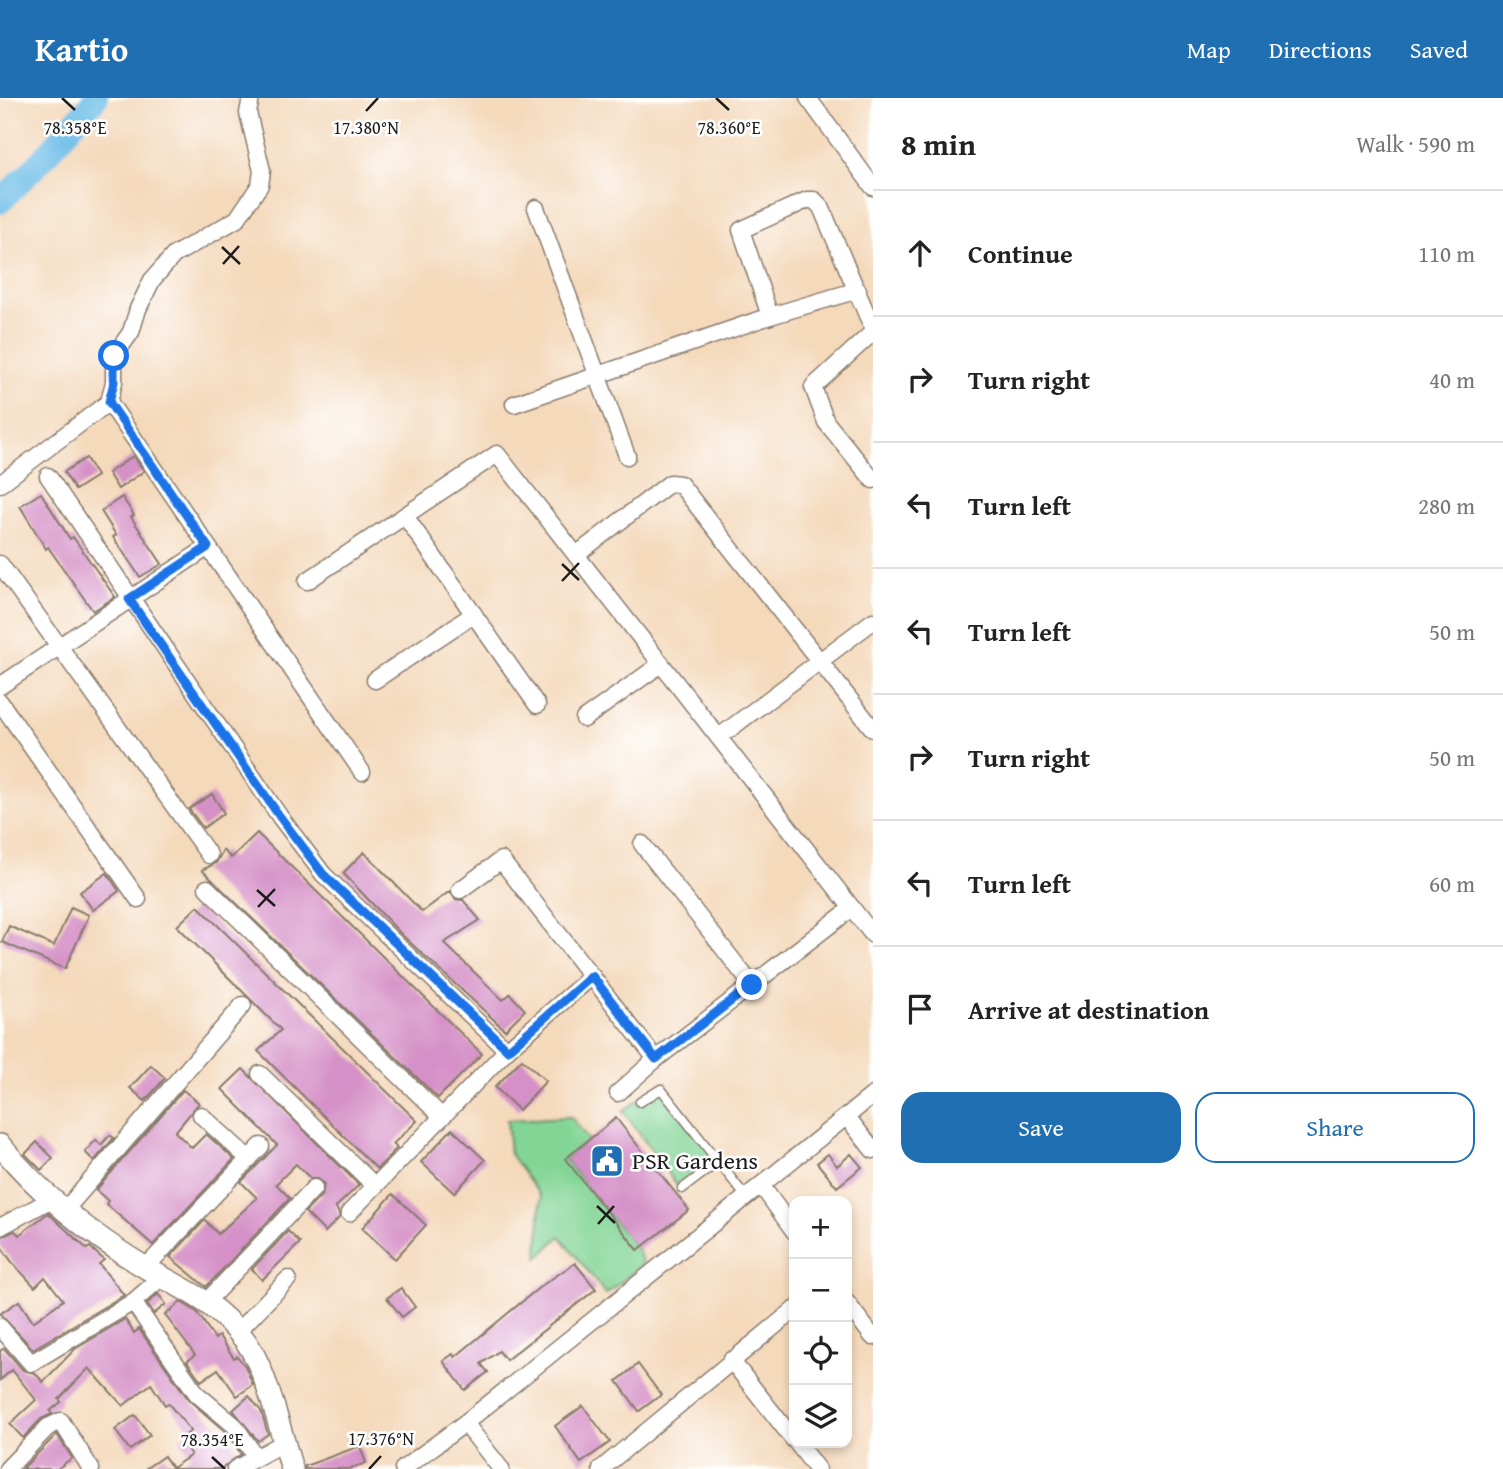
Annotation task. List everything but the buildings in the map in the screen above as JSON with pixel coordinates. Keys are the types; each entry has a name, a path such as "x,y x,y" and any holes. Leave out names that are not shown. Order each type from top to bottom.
{"street":[{"path":"0,484 109,402 114,382 114,356 131,332 138,309 152,280 174,255 237,219 260,185 262,171 248,113 251,98"},
{"path":"808,98 873,187"},
{"path":"770,316 741,230 807,200 814,200 821,207 873,331 813,387 826,422 873,480"},
{"path":"536,208 626,456"},
{"path":"514,404 770,316 858,290"},
{"path":"109,402 362,772"},
{"path":"307,581 497,454 873,935"},
{"path":"48,477 280,817 323,874 508,1050"},
{"path":"576,555 670,484 680,484 873,729"},
{"path":"405,516 537,705"},
{"path":"0,686 208,547"},
{"path":"0,564 209,855"},
{"path":"375,680 474,614"},
{"path":"719,737 873,621"},
{"path":"584,719 661,664"},
{"path":"0,702 138,899"},
{"path":"642,844 752,985"},
{"path":"460,890 501,860 656,1059"},
{"path":"207,888 442,1117"},
{"path":"618,1093 656,1059 852,908"},
{"path":"349,1213 508,1050 592,976"},
{"path":"0,1227 57,1205 243,1005"},
{"path":"260,1073 375,1186"},
{"path":"403,1469 465,1423 873,1095"},
{"path":"201,1115 249,1159"},
{"path":"847,1116 873,1150"},
{"path":"0,1145 57,1205 154,1272 206,1301 246,1341 271,1397 292,1469"},
{"path":"0,1327 31,1363 132,1302 154,1272 261,1146"},
{"path":"761,1185 789,1224"},
{"path":"206,1301 314,1188"},
{"path":"237,1332 288,1279"},
{"path":"132,1302 197,1394 235,1426 255,1456"},
{"path":"852,1310 873,1337"},
{"path":"601,1469 789,1314"},
{"path":"731,1360 789,1433"},
{"path":"6,1469 48,1427 61,1421 90,1469"},
{"path":"465,1423 501,1469"},
{"path":"235,1469 255,1456 284,1443"},
{"path":"800,1448 817,1469"}],"lane":[{"path":"639,1102 661,1089 746,1197"},
{"path":"682,1189 718,1162"}],"green space":[{"path":"662,1083 718,1160 679,1188 623,1111"},
{"path":"571,1117 589,1140 565,1159 638,1250 643,1264 606,1294 560,1236 538,1258 541,1197 510,1154 507,1120"}],"waterway":[{"path":"0,202 39,163 96,98"}],"place":[{"name":"PSR Gardens","path":"607,1161"}],"route":[{"path":"114,356 114,382 109,402 208,547 129,599 280,817 323,874 508,1050 592,976 656,1059 752,985"}]}
